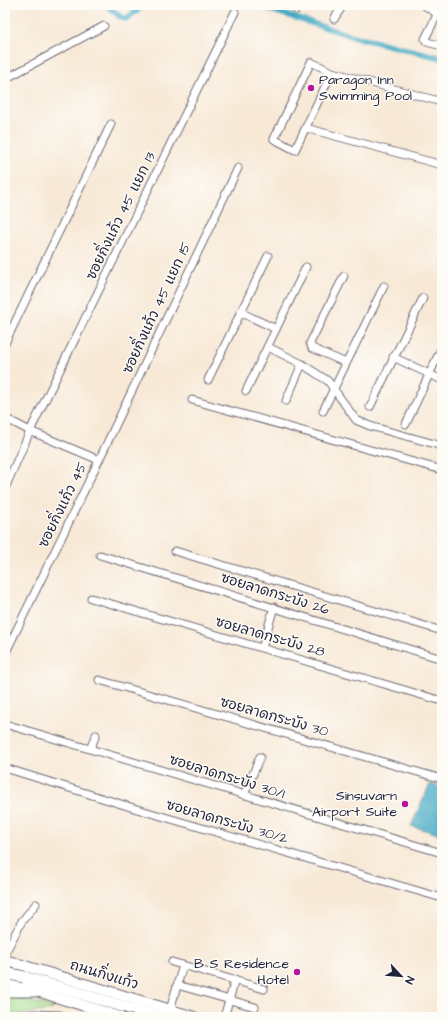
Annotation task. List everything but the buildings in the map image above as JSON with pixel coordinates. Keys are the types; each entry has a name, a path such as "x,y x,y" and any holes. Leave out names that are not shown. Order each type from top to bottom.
{"main road":[{"path":"5,981 11,980 14,977 15,969 7,959"},
{"name":"ถนนกิ่งแก้ว","path":"7,959 194,1017"},
{"path":"5,973 24,977 159,1017"},
{"path":"5,981 120,1017"},
{"path":"5,991 37,991"},
{"path":"20,1017 60,1017"}],"street":[{"path":"334,18 343,5"},
{"path":"424,5 436,13"},
{"path":"442,5 436,13 425,39 427,42 442,46"},
{"name":"ซอยกิ่งแก้ว 45 แยก 13","path":"5,488 30,430 235,12"},
{"path":"5,78 104,26"},
{"path":"332,72 295,150 274,139 312,62 332,72 442,102"},
{"path":"5,343 111,124"},
{"path":"306,128 442,165"},
{"name":"ซอยกิ่งแก้ว 45 แยก 15","path":"99,460 238,168"},
{"path":"208,380 268,256"},
{"path":"246,391 306,267"},
{"path":"344,276 310,342 312,348 346,363"},
{"path":"323,411 384,286"},
{"path":"370,407 423,298"},
{"path":"240,312 276,329"},
{"path":"268,347 302,364 322,377 334,388 343,404 356,420 370,426 442,446"},
{"path":"406,424 442,347"},
{"path":"394,358 442,380"},
{"path":"286,401 302,364"},
{"path":"192,400 442,470"},
{"name":"ซอยกิ่งแก้ว 45","path":"5,418 99,460 5,654"},
{"path":"175,551 442,631"},
{"name":"ซอยลาดกระบัง 26","path":"100,555 442,658"},
{"name":"ซอยลาดกระบัง 28","path":"91,598 442,701"},
{"path":"262,648 274,607"},
{"name":"ซอยลาดกระบัง 30","path":"99,680 442,779"},
{"name":"ซอยลาดกระบัง 30/1","path":"5,724 442,853"},
{"path":"90,749 96,735"},
{"path":"244,795 260,757"},
{"name":"ซอยลาดกระบัง 30/2","path":"5,768 164,817 442,898"},
{"path":"7,959 8,942 36,904"},
{"path":"172,962 264,989"},
{"path":"170,1010 183,965"},
{"path":"224,1017 235,980"},
{"path":"177,985 255,1007"}],"green space":[{"path":"5,996 53,1007 52,1010 5,1016"}],"water":[{"path":"430,784 442,787 442,835 411,826"}],"waterway":[{"path":"107,5 119,16 126,19 144,5"},
{"path":"255,5 352,36 442,58"}],"place":[{"name":"Paragon Inn Swimming Pool","path":"311,88"},
{"name":"Sinsuvarn Airport Suite","path":"405,804"},
{"name":"B S Residence Hotel","path":"297,972"}]}
